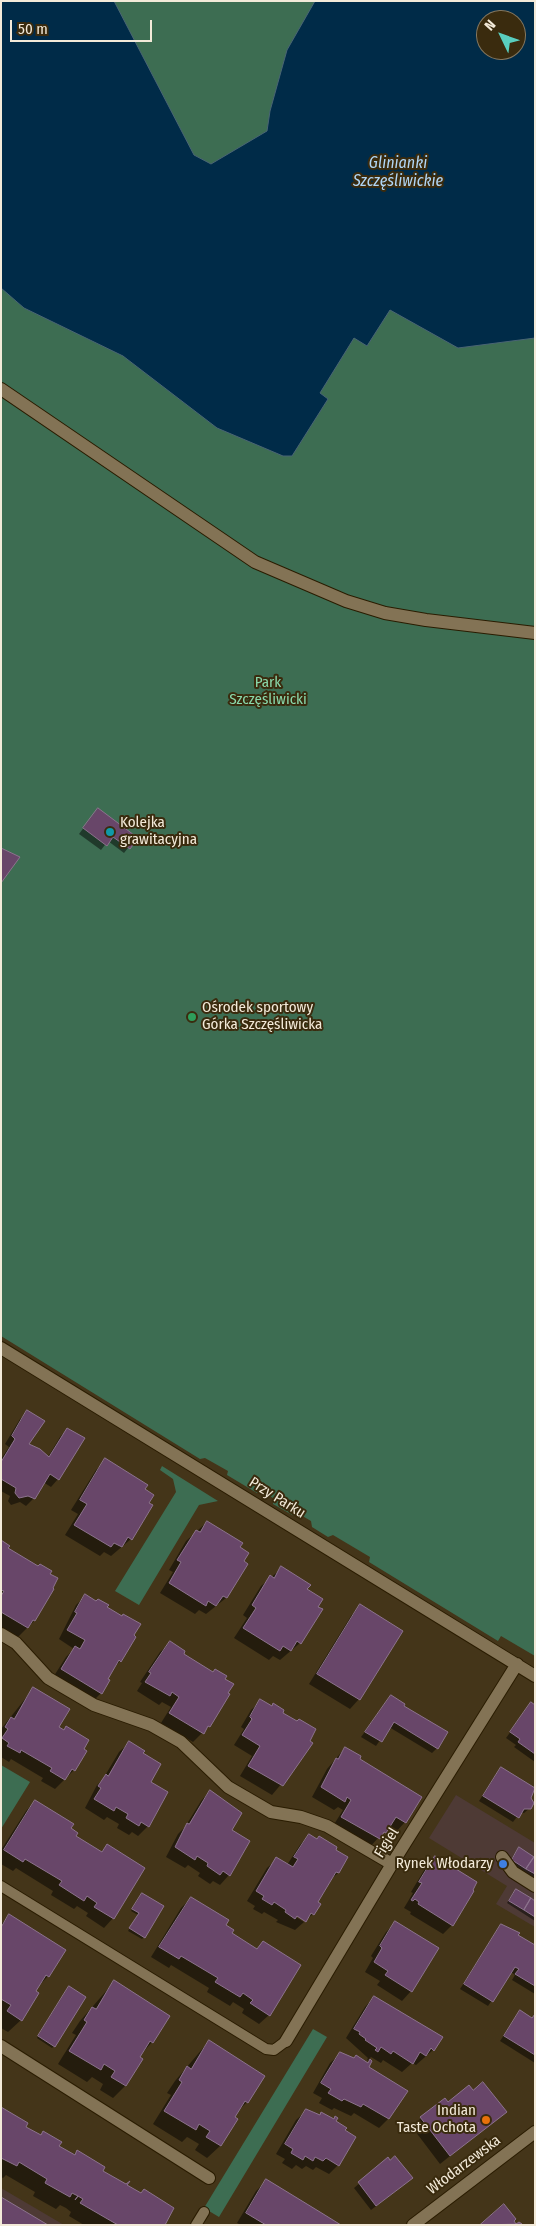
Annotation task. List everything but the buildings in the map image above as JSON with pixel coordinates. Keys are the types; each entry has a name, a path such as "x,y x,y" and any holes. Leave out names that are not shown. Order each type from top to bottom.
{"street":[{"path":"1,389 255,562 346,601 385,613 426,620 535,633"},
{"name":"Przy Parku","path":"1,1348 535,1676"},
{"path":"1,1634 16,1643 48,1678 94,1705 151,1725 181,1742 228,1787 270,1812 301,1818 327,1826 392,1864"},
{"name":"Figiel","path":"286,2041 392,1864 517,1664"},
{"path":"502,1857 514,1872 535,1886"},
{"path":"1,2046 209,2178"},
{"name":"Włodarzewska","path":"413,2225 535,2132"}],"lane":[{"path":"1,1886 266,2049 274,2050 286,2041"},
{"path":"196,2225 204,2212"}],"shaded area":[{"name":"Rynek Włodarzy","path":"456,1795 535,1843 535,1927 496,1904 507,1886 429,1838"},
{"path":"1,2188 64,2225 1,2225"}],"green space":[{"name":"Park Szczęśliwicki","path":"1,1 535,1 535,1656 501,1636 498,1641 369,1562 370,1557 333,1535 328,1537 312,1527 311,1521 299,1514 294,1516 273,1504 273,1498 261,1491 257,1493 227,1475 228,1471 205,1458 200,1459 1,1336"},
{"path":"162,1466 218,1501 199,1505 139,1605 115,1591 176,1492 173,1479 160,1470"},
{"path":"1,1765 30,1782 1,1829"},
{"path":"313,2029 327,2037 219,2217 204,2208"}],"water":[{"name":"Glinianki Szczęśliwickie","path":"1,1 114,1 194,155 211,164 267,131 270,111 287,50 315,1 535,1 535,338 458,348 390,310 367,346 354,338 320,393 328,399 292,456 283,456 217,428 123,356 24,308 1,288"}],"place":[{"name":"Kolejka grawitacyjna","path":"110,832"},
{"name":"Ośrodek sportowy Górka Szczęśliwicka","path":"192,1017"},
{"name":"Rynek Włodarzy","path":"503,1864"},
{"name":"Indian Taste Ochota","path":"486,2120"}]}
